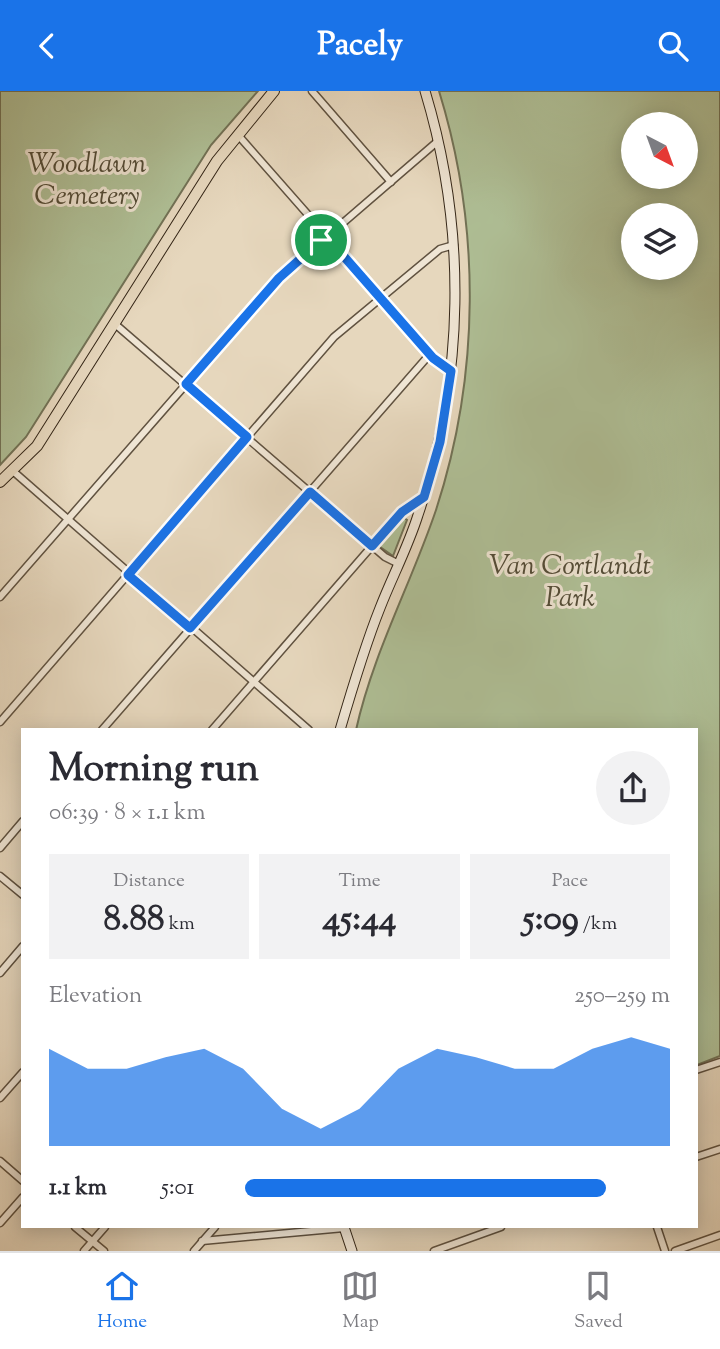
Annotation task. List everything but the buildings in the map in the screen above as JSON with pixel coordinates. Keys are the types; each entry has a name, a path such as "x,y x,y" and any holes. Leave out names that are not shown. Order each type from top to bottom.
{"main road":[{"path":"0,482 14,472 37,446 217,161 274,91"}],"street":[{"path":"312,91 391,182"},
{"path":"341,728 379,612 424,497 440,442 451,371 455,317 454,245 438,141 425,91"},
{"path":"238,135 430,354 451,371"},
{"path":"0,597 279,278 438,141"},
{"path":"0,722 334,337 440,249 454,245"},
{"path":"115,324 372,546 399,564"},
{"path":"104,728 430,354"},
{"path":"14,472 66,521 307,728"},
{"path":"214,728 402,512 424,497"},
{"path":"0,848 21,823"},
{"path":"0,876 21,893"},
{"path":"0,972 21,948"},
{"path":"698,1069 720,1062"},
{"path":"0,1098 21,1074"},
{"path":"698,1156 720,1149"},
{"path":"0,1161 21,1179"},
{"path":"0,1223 21,1199"},
{"path":"76,1228 104,1251"},
{"path":"84,1251 105,1228"},
{"path":"194,1251 214,1228"},
{"path":"202,1241 344,1228 352,1251"},
{"path":"434,1251 498,1228"},
{"path":"657,1228 665,1251"},
{"path":"675,1251 720,1235"}],"green space":[{"name":"Woodlawn Cemetery","path":"0,91 258,91 211,145 26,437 0,465"},
{"name":"Van Cortlandt Park","path":"439,91 720,91 720,1056 698,1065 698,728 356,728 382,646 436,510 450,459 461,407 467,354 470,301 468,248 453,143"},
{"path":"401,516 407,520 393,556 376,544"}],"route":[{"path":"326,236 433,358 451,371 440,442 424,497 402,512 372,546 310,492 190,628 128,575 247,437 186,384 279,278 321,240 326,236"}]}
